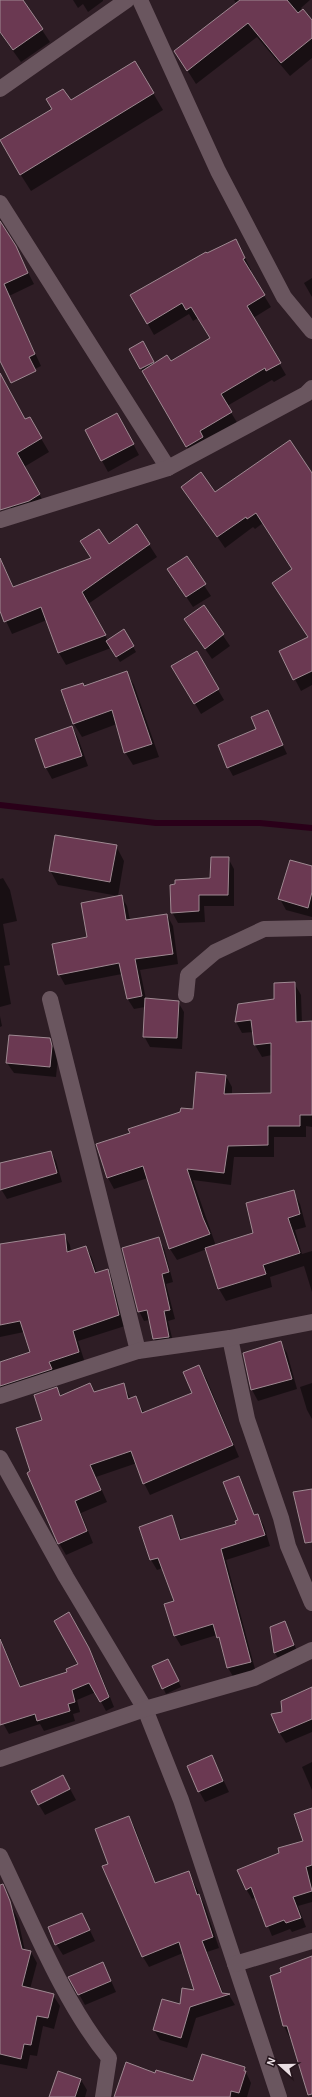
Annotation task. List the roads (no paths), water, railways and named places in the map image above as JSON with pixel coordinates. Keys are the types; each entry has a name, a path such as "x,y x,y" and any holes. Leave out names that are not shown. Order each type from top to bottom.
{"street":[{"path":"0,89 127,0"},
{"path":"140,0 218,171 284,297 312,331"},
{"path":"0,204 168,468"},
{"path":"0,520 168,468 310,395"},
{"path":"186,995 188,975 215,952 264,930 312,928"},
{"path":"50,999 138,1351"},
{"path":"0,1396 138,1351 230,1338 312,1322"},
{"path":"230,1338 247,1419 281,1518 288,1546 312,1603"},
{"path":"0,1458 66,1577 145,1708 181,1800 279,2097"},
{"path":"0,1759 145,1708 254,1678 312,1650"},
{"path":"0,1856 53,1966 91,2036 110,2058 103,2097"},
{"path":"235,1964 312,1941"}],"waterway":[{"path":"0,805 156,823 260,823 312,828"}]}
